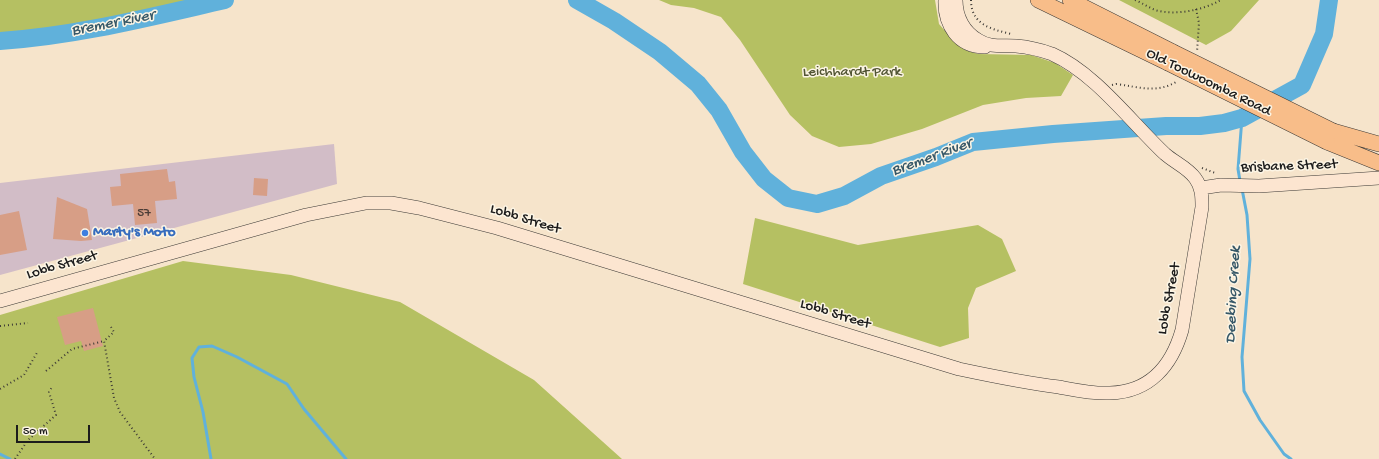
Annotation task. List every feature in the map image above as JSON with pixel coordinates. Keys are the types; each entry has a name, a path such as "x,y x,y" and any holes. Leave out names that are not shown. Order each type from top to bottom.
{"main road":[{"path":"945,0 947,19 959,39 974,46 999,46 1034,49 1064,60 1081,71 1165,154 1191,174 1201,188"},
{"path":"956,0 959,18 966,30 981,42 999,46"},
{"name":"Old Toowoomba Road","path":"1038,0 1170,57 1330,136 1379,163"},
{"name":"Old Toowoomba Road","path":"1070,0 1170,57"},
{"name":"Old Toowoomba Road","path":"1330,136 1379,144"},
{"name":"Brisbane Street","path":"1201,188 1221,185 1259,186 1379,178"},
{"name":"Lobb Street","path":"0,301 306,215 353,205 391,203 419,208 497,228 959,369 1022,382 1110,393 1131,390 1149,382 1165,368 1177,348 1186,310 1202,207 1201,188"}],"path":[{"path":"1135,0 1156,10 1171,12 1196,9 1221,0"},
{"path":"0,326 28,323"},
{"path":"46,371 72,349 104,341 114,332 111,327"},
{"path":"104,341 114,398 120,412 155,459"},
{"path":"0,389 24,375 38,351"},
{"path":"15,459 28,440 56,415 49,392 52,387"}],"shaded area":[{"path":"334,144 337,184 0,275 0,183"}],"green space":[{"path":"0,0 214,0 215,2 81,31 27,39 0,41"},
{"name":"Leichhardt Park","path":"659,0 935,0 939,24 954,41 965,50 978,54 1031,55 1055,63 1073,75 1061,96 1026,98 983,105 922,129 871,144 839,147 812,136 790,115 740,40 721,17 694,8 671,5"},
{"path":"1119,0 1259,0 1231,31 1206,45"},
{"path":"755,218 858,245 978,225 1002,239 1016,271 976,288 968,308 969,338 940,347 743,284"},
{"path":"183,261 291,275 400,302 534,380 622,459 0,459 0,315"}],"building":[{"path":"167,169 169,182 175,181 177,199 155,201 157,223 135,225 133,204 112,206 110,187 121,186 120,174"},
{"path":"254,178 268,179 267,196 253,195"},
{"path":"57,197 87,209 92,240 81,241 53,239"},
{"path":"19,211 27,250 0,255 0,215"},
{"path":"93,308 103,346 84,351 81,341 65,345 57,317"}],"waterway":[{"name":"Bremer River","path":"0,41 57,35 85,30 225,0"},
{"name":"Bremer River","path":"577,0 614,21 660,52 698,84 719,110 743,152 764,179 788,198 817,204 844,196 881,176 936,157 973,142 1053,134 1166,126 1200,126 1224,123 1242,118 1302,85 1324,34 1329,0"},
{"name":"Deebing Creek","path":"1240,181 1238,169 1242,118"},
{"name":"Deebing Creek","path":"1242,189 1247,215 1250,259 1242,357 1244,391 1260,420 1284,454 1291,459"},
{"name":"Deebing Creek","path":"211,459 203,412 194,377 192,358 199,347 212,346 237,357 287,384 304,409 346,459"},
{"name":"Deebing Creek","path":"0,454 10,459"}],"place":[{"name":"Marty's Moto","path":"85,233"}]}
